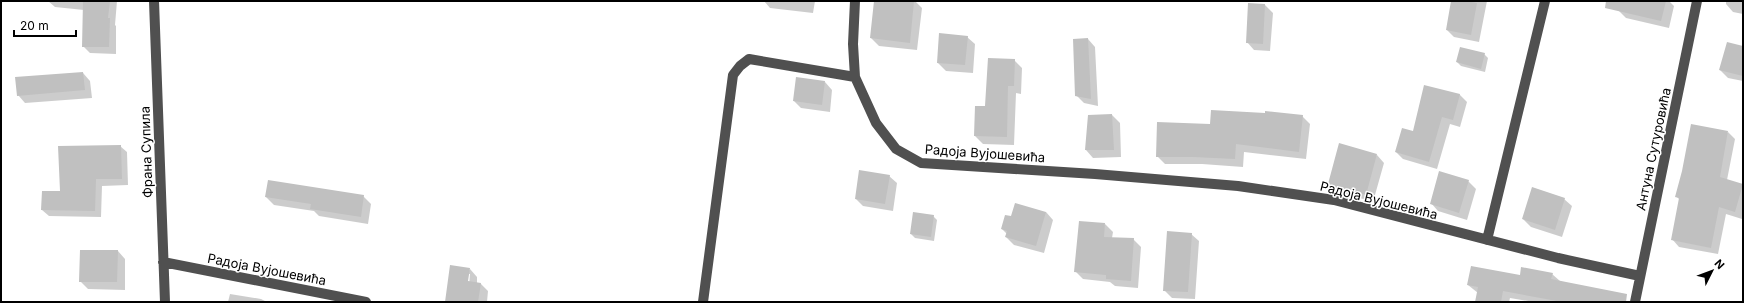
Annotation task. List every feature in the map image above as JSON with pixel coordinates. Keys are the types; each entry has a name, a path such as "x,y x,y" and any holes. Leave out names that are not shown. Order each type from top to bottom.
{"street":[{"name":"Франа Супила","path":"154,1 165,302"},
{"path":"703,302 733,75 748,59 855,77 853,44 855,1"},
{"path":"1487,240 1545,1"},
{"name":"Антуна Сутуровића","path":"1635,302 1698,1"},
{"name":"Радоја Вујошевића","path":"855,77 876,123 892,144 896,149 921,163 1095,174 1238,186 1334,200 1558,258 1640,276"},
{"name":"Радоја Вујошевића","path":"163,262 366,302"}],"building":[{"path":"83,1 110,1 108,18 110,18 109,47 82,47"},
{"path":"874,1 914,1 910,43 870,38"},
{"path":"1451,1 1477,3 1471,35 1446,30"},
{"path":"1606,1 1666,1 1661,21 1605,8"},
{"path":"1248,3 1265,4 1263,44 1246,43"},
{"path":"939,33 968,36 965,65 937,63"},
{"path":"1088,38 1091,99 1075,96 1073,39"},
{"path":"1727,42 1743,46 1743,76 1719,70"},
{"path":"1460,47 1485,53 1481,69 1456,62"},
{"path":"988,58 1015,59 1014,86 1008,86 1007,137 974,136 975,106 985,106"},
{"path":"83,72 85,90 17,96 15,77"},
{"path":"796,77 825,81 822,105 793,101"},
{"path":"1424,85 1460,94 1453,120 1442,117 1429,162 1395,152 1402,128 1413,131"},
{"path":"1211,110 1265,113 1265,111 1303,115 1299,152 1236,144 1235,159 1156,157 1157,122 1210,124"},
{"path":"1112,114 1114,150 1085,150 1088,115"},
{"path":"1691,124 1728,131 1720,177 1743,184 1735,212 1719,207 1711,248 1671,240 1679,198 1675,197 1682,171"},
{"path":"1339,143 1377,154 1366,195 1328,184"},
{"path":"121,145 122,179 96,179 95,211 41,210 42,191 60,191 58,146"},
{"path":"859,170 890,175 885,204 855,199"},
{"path":"1439,171 1469,180 1459,213 1430,204"},
{"path":"268,180 364,195 361,217 310,209 311,204 265,197"},
{"path":"1532,187 1565,198 1555,230 1522,219"},
{"path":"1015,203 1046,212 1036,246 1005,237 1007,231 1001,229 1005,215 1011,216"},
{"path":"913,212 934,215 931,237 910,234"},
{"path":"1079,221 1105,223 1104,237 1134,238 1131,281 1106,279 1106,275 1074,272"},
{"path":"1167,231 1192,233 1188,292 1163,291"},
{"path":"80,250 118,250 117,282 79,282"},
{"path":"450,265 470,268 468,281 481,283 478,302 445,302"},
{"path":"1471,266 1520,275 1521,267 1553,273 1551,279 1627,294 1626,302 1562,302 1503,291 1501,302 1475,302 1478,287 1467,285"}]}
